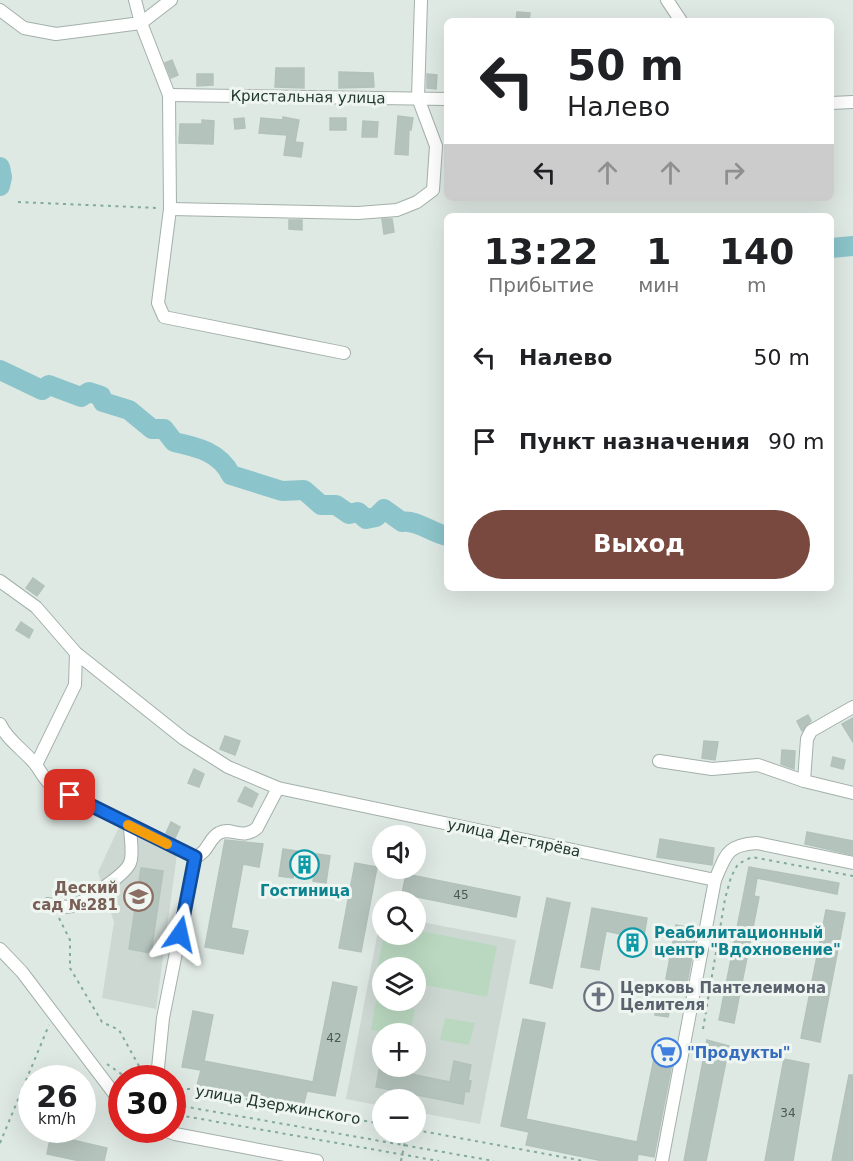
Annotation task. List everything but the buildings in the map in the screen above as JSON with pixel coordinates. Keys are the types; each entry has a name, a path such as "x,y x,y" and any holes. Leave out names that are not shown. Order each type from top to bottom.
{"street":[{"path":"135,0 141,22 169,94 170,208 158,303 164,317 344,352"},
{"path":"0,10 24,28 56,34 141,22 171,0"},
{"path":"170,208 358,213 397,210 417,202 433,190 436,146 418,98 421,0"},
{"path":"667,0 679,18"},
{"name":"Кристальная улица","path":"169,94 444,99"},
{"path":"834,104 853,102"},
{"name":"улица Дегтярёва","path":"0,581 36,607 76,653 184,740 228,767 278,788 715,880"},
{"path":"36,765 75,685 76,653"},
{"path":"804,781 807,739 811,731 853,707"},
{"path":"0,723 5,735 36,765 51,785 195,857 203,854 216,834 223,831 245,834 257,828 278,788"},
{"path":"659,761 712,768 758,765 804,781 853,793"},
{"path":"51,905 65,907 75,905 127,870 132,860 130,826"},
{"path":"662,1161 715,880 728,851 741,844 757,843 853,862"},
{"path":"153,1065 195,857"},
{"path":"0,949 22,972 108,1086"},
{"path":"186,1136 317,1161"}],"path":[{"path":"18,202 170,208"},
{"path":"703,1029 725,899 730,877 738,864 752,857 853,876"},
{"path":"51,905 70,940 70,968 102,1022 119,1030 142,1065"},
{"path":"0,1143 53,1014"},
{"path":"99,1059 108,1065"},
{"name":"улица Дзержинского","path":"186,1089 372,1122"},
{"path":"186,1107 494,1161"},
{"path":"186,1116 439,1161"},
{"path":"426,1132 584,1161"},
{"path":"401,1161 404,1145"}],"shaded area":[{"name":"Деский сад №281","path":"119,827 178,847 156,1009 102,998 114,922 98,872"},
{"path":"426,923 516,940 480,1124 426,1114 426,1089 372,1089 372,1104 346,1099 372,962 372,1011 426,1011 426,957 373,957 375,945 426,945"}],"green space":[{"path":"426,932 497,946 487,997 426,985 426,957 380,957 382,945 426,945"},
{"path":"374,1011 415,1011 412,1023 372,1023"},
{"path":"445,1018 475,1023 469,1045 440,1040"}],"waterway":[{"path":"0,167 2,177 0,186"},
{"path":"834,248 853,246"},
{"path":"0,370 42,390 49,385 81,397 89,392 101,396 103,402 129,410 152,429 164,429 174,442 214,456 221,461 231,475 282,491 304,490 321,505 336,505 349,514 358,512 366,519 376,517 384,509 402,522 413,522 444,535"}],"slow traffic":[{"path":"128,825 167,844"}],"place":[{"name":"Гостиница","path":"305,864"},
{"name":"Деский сад №281","path":"139,897"},
{"name":"Реабилитационный центр \"Вдохновение\"","path":"633,942"},
{"name":"Церковь Пантелеимона Целителя","path":"599,997"},
{"name":"\"Продукты\"","path":"666,1053"}],"route":[{"path":"70,795 195,857 180,934"}]}
